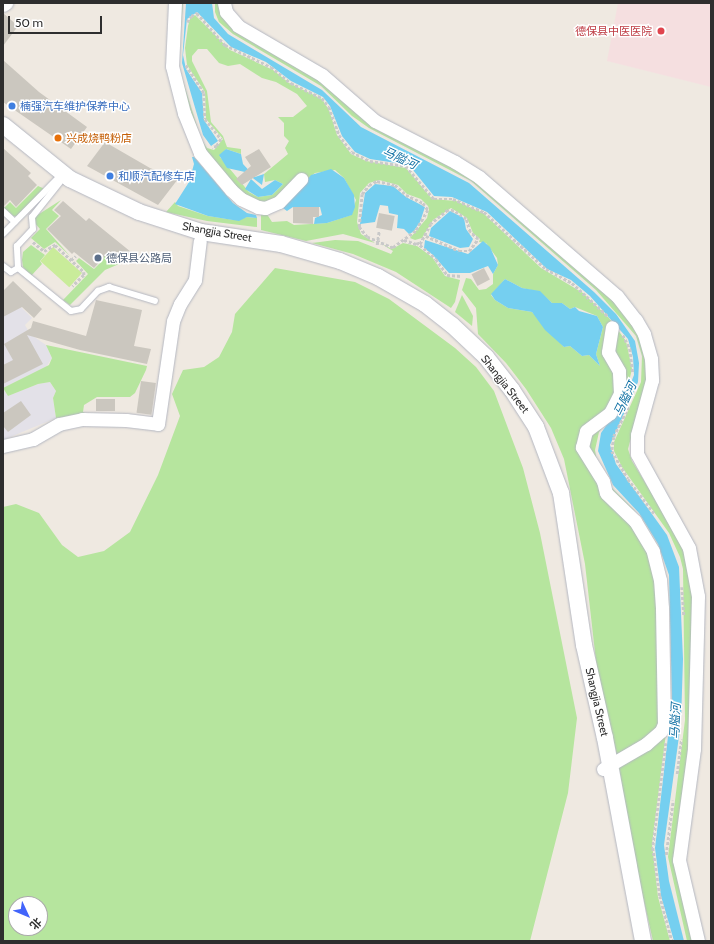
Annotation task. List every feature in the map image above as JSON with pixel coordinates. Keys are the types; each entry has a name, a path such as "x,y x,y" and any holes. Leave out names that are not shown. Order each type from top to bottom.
{"street":[{"path":"175,3 172,66 184,113 200,153 231,190 241,199 258,207 265,208 279,202 301,179"},
{"path":"224,3 226,12 238,26 322,75 375,122 455,162 479,177 617,296 636,320 644,334 651,359 652,380 637,435 637,454 690,548 698,596 694,749 679,860 698,941"},
{"name":"Shangjia Street","path":"3,125 70,179 139,212 201,232 281,244 340,261 378,277 425,304 452,324 486,357 524,407 555,471 566,522 584,645 607,768 636,941"},
{"name":"Shangjia Street","path":"3,137 58,181 91,199 150,224 200,241 246,247 290,256 336,268 374,283 447,330 495,379 529,431 551,480 561,531 578,646 607,768 643,941"},
{"path":"3,446 33,439 59,424 82,419 126,420 156,426 173,321 180,304 195,280 200,241"},
{"path":"607,768 656,737 664,724 660,580 653,551 635,521 606,493 602,481 582,447 586,432 610,413 620,393 619,371 608,352 612,327"}],"lane":[{"path":"3,234 58,181"},
{"path":"58,181 30,220 34,227 17,246 18,268 71,311 81,309 98,290 109,286 155,301"},
{"path":"3,211 15,222"},
{"path":"3,266 11,272 18,268"}],"path":[{"path":"377,181 396,185 427,208 426,216 419,227 393,248 378,243 362,233 358,222 363,191 377,181"},
{"path":"426,236 462,252 469,251 478,239 470,232 466,219 451,210 431,224 421,247 436,259 447,275 462,276"},
{"path":"378,243 379,231"},
{"path":"26,236 43,251 55,245 85,273 73,286"},
{"path":"404,240 416,244 422,242"},
{"path":"71,260 76,256"},
{"path":"631,402 614,437 612,451 628,479 659,520"},
{"path":"682,580 684,618"},
{"path":"676,778 681,737"},
{"path":"666,857 666,837 674,797"}],"shaded area":[{"name":"德保县中医医院","path":"618,3 711,3 711,87 607,61"},
{"path":"3,289 32,318 25,325 30,334 46,345 52,358 46,367 3,388"},
{"path":"50,382 56,391 53,398 56,418 3,440 3,388 8,396 38,384"}],"green space":[{"path":"179,3 183,3 178,65 201,139 207,148 214,150 223,139 206,119 205,92 187,65 185,48 188,26 190,19 195,15 230,50 273,70 289,83 322,99 329,110 337,135 351,154 366,161 406,168 432,199 456,201 483,213 541,268 583,293 609,318 626,341 632,369 627,390 619,405 599,432 595,450 597,462 610,486 634,510 655,543 665,571 669,709 652,844 658,897 670,941 653,941 632,849 619,767 661,734 665,726 662,581 652,545 636,521 608,492 584,445 589,431 613,411 622,393 621,373 611,353 613,325 610,327 607,352 618,374 619,393 609,411 585,430 580,445 584,455 601,482 606,496 633,522 651,552 658,580 663,720 659,732 618,760 597,670 585,564 564,459 551,428 526,389 506,363 478,334 476,308 462,290 466,278 471,279 479,290 486,289 493,284 493,274 498,265 497,258 486,243 479,242 480,239 473,233 467,218 451,208 433,220 422,238 415,240 410,238 427,218 429,209 428,206 421,199 407,194 398,185 379,180 369,183 360,193 357,222 361,234 375,243 343,234 306,241 261,230 261,215 265,211 272,222 287,221 294,225 327,223 351,215 356,200 344,178 335,170 315,173 301,184 304,178 301,176 275,199 266,203 244,197 216,169 198,139 175,67","holes":["198,49 207,49 219,63 228,66 240,64 262,78 276,82 297,94 307,106 293,117 278,117 284,123 284,136 289,141 285,148 288,154 264,174 265,182 275,180 283,184 272,195 258,197 249,192 220,157 226,149 241,154 241,149 227,147 223,136 211,122 207,91 192,61 192,56","505,279 522,288 540,292 552,303 562,303 570,309 575,307 597,316 603,327 596,354 600,366 589,355 582,356 570,346 564,347 532,312 508,308 495,300 491,295"]},
{"path":"215,3 220,3 220,8 415,148 469,177 612,297 639,334 648,375 628,449 632,461 683,544 693,589 694,688 679,833 694,941 687,941 668,857 685,720 683,569 680,557 669,533 622,467 614,451 614,442 641,382 642,356 636,336 596,290 471,181 369,128 352,116 321,86 233,34 219,22 215,12"},
{"path":"38,186 45,189 17,216 13,216 4,208 10,202 16,208"},
{"path":"61,200 52,210 59,216 46,229 70,256 55,242 44,249 31,238 40,229 33,221 36,216"},
{"path":"175,202 178,206 208,216 234,220 247,217 257,218 257,227 207,221 166,212"},
{"path":"335,240 358,241 391,254 393,251 380,243 392,249 403,243 417,246 432,257 445,276 460,280 455,302 451,308 396,272 353,254 312,243"},
{"path":"31,245 45,255 40,261 42,264 31,276 23,267 22,260 23,252"},
{"path":"99,245 119,264 105,270 70,305 63,300 88,274 76,261 79,258 94,269 100,263 95,257"},
{"path":"53,247 82,273 69,287 40,261"},
{"path":"275,268 355,282 389,299 455,348 476,367 494,391 523,468 540,533 577,718 568,793 530,941 3,941 3,507 16,504 39,513 62,545 78,557 104,551 130,532 158,475 180,416 172,394 183,370 204,367 219,357 232,332 235,314"},
{"path":"462,295 473,316 472,326 455,312"},
{"path":"46,345 147,366 135,393 130,397 97,397 84,405 83,412 87,414 56,418 53,398 56,391 50,382 38,384 8,396 3,388 49,365 52,358"}],"water":[{"name":"马隘河","path":"186,3 212,3 214,18 228,34 322,90 361,127 469,183 594,292 616,314 635,341 639,363 638,382 610,445 616,464 667,535 679,567 683,659 681,722 664,845 669,881 684,941 674,941 661,896 655,848 672,702 669,575 658,544 639,513 613,485 598,451 601,433 624,400 634,375 633,357 628,339 590,296 571,280 547,269 487,212 452,197 434,196 409,165 370,159 355,152 342,136 330,106 323,97 291,81 266,62 231,47 197,12 187,19 183,55 186,69 202,93 204,120 218,141 211,146 203,135 182,63"},
{"path":"226,149 241,154 243,164 255,177 264,174 262,185 245,172 227,168 219,155"},
{"path":"192,157 194,157 233,203 247,213 256,215 257,218 247,217 239,221 208,216 175,204 189,182 194,164"},
{"path":"331,169 344,178 354,195 355,207 352,215 327,223 314,224 315,218 322,215 320,207 293,207 287,211 280,206 290,201 311,175"},
{"path":"251,179 262,189 275,180 283,184 272,195 258,197 245,189"},
{"path":"375,184 393,186 406,197 425,207 420,222 413,232 409,234 404,229 397,228 398,215 389,213 388,206 380,205 375,222 360,224 365,193"},
{"path":"450,211 464,218 466,229 473,239 469,247 460,248 429,236 431,228"},
{"path":"425,240 468,254 483,241 490,247 498,265 493,274 488,266 470,273 449,273 433,255 424,248"},
{"path":"505,279 522,288 540,291 552,303 562,303 570,309 575,307 579,311 597,316 603,327 596,354 600,366 589,355 582,356 570,346 564,347 545,330 532,312 508,308 495,300 491,294"}],"building":[{"path":"3,13 18,26 3,46"},
{"path":"3,60 39,92 87,127 71,149 3,102"},
{"path":"105,142 150,168 178,179 158,205 87,166"},
{"path":"3,148 31,173 28,176 37,185 16,207 10,200 3,207"},
{"path":"259,149 271,167 242,185 236,179 251,166 245,157"},
{"path":"63,201 86,221 89,218 131,252 120,264 108,253 94,268 74,252 72,254 47,229 61,216 54,210"},
{"path":"293,207 319,207 319,217 313,217 313,224 293,223"},
{"path":"379,213 395,216 392,231 376,228"},
{"path":"484,268 490,280 477,286 472,274"},
{"path":"13,281 42,309 34,318 22,307 3,317 3,291"},
{"path":"96,300 142,310 134,346 151,349 147,364 80,350 27,335 43,364 3,384 3,365 13,360 4,344 31,328 33,321 86,336"},
{"path":"141,381 156,383 151,415 137,413"},
{"path":"96,399 115,399 115,411 96,411"},
{"path":"21,401 31,415 8,432 3,426 3,413"}],"place":[{"name":"德保县中医医院","path":"661,31"},
{"name":"楠强汽车维护保养中心","path":"12,106"},
{"name":"兴成烧鸭粉店","path":"58,138"},
{"name":"和顺汽配修车店","path":"110,176"},
{"name":"德保县公路局","path":"98,258"}]}
